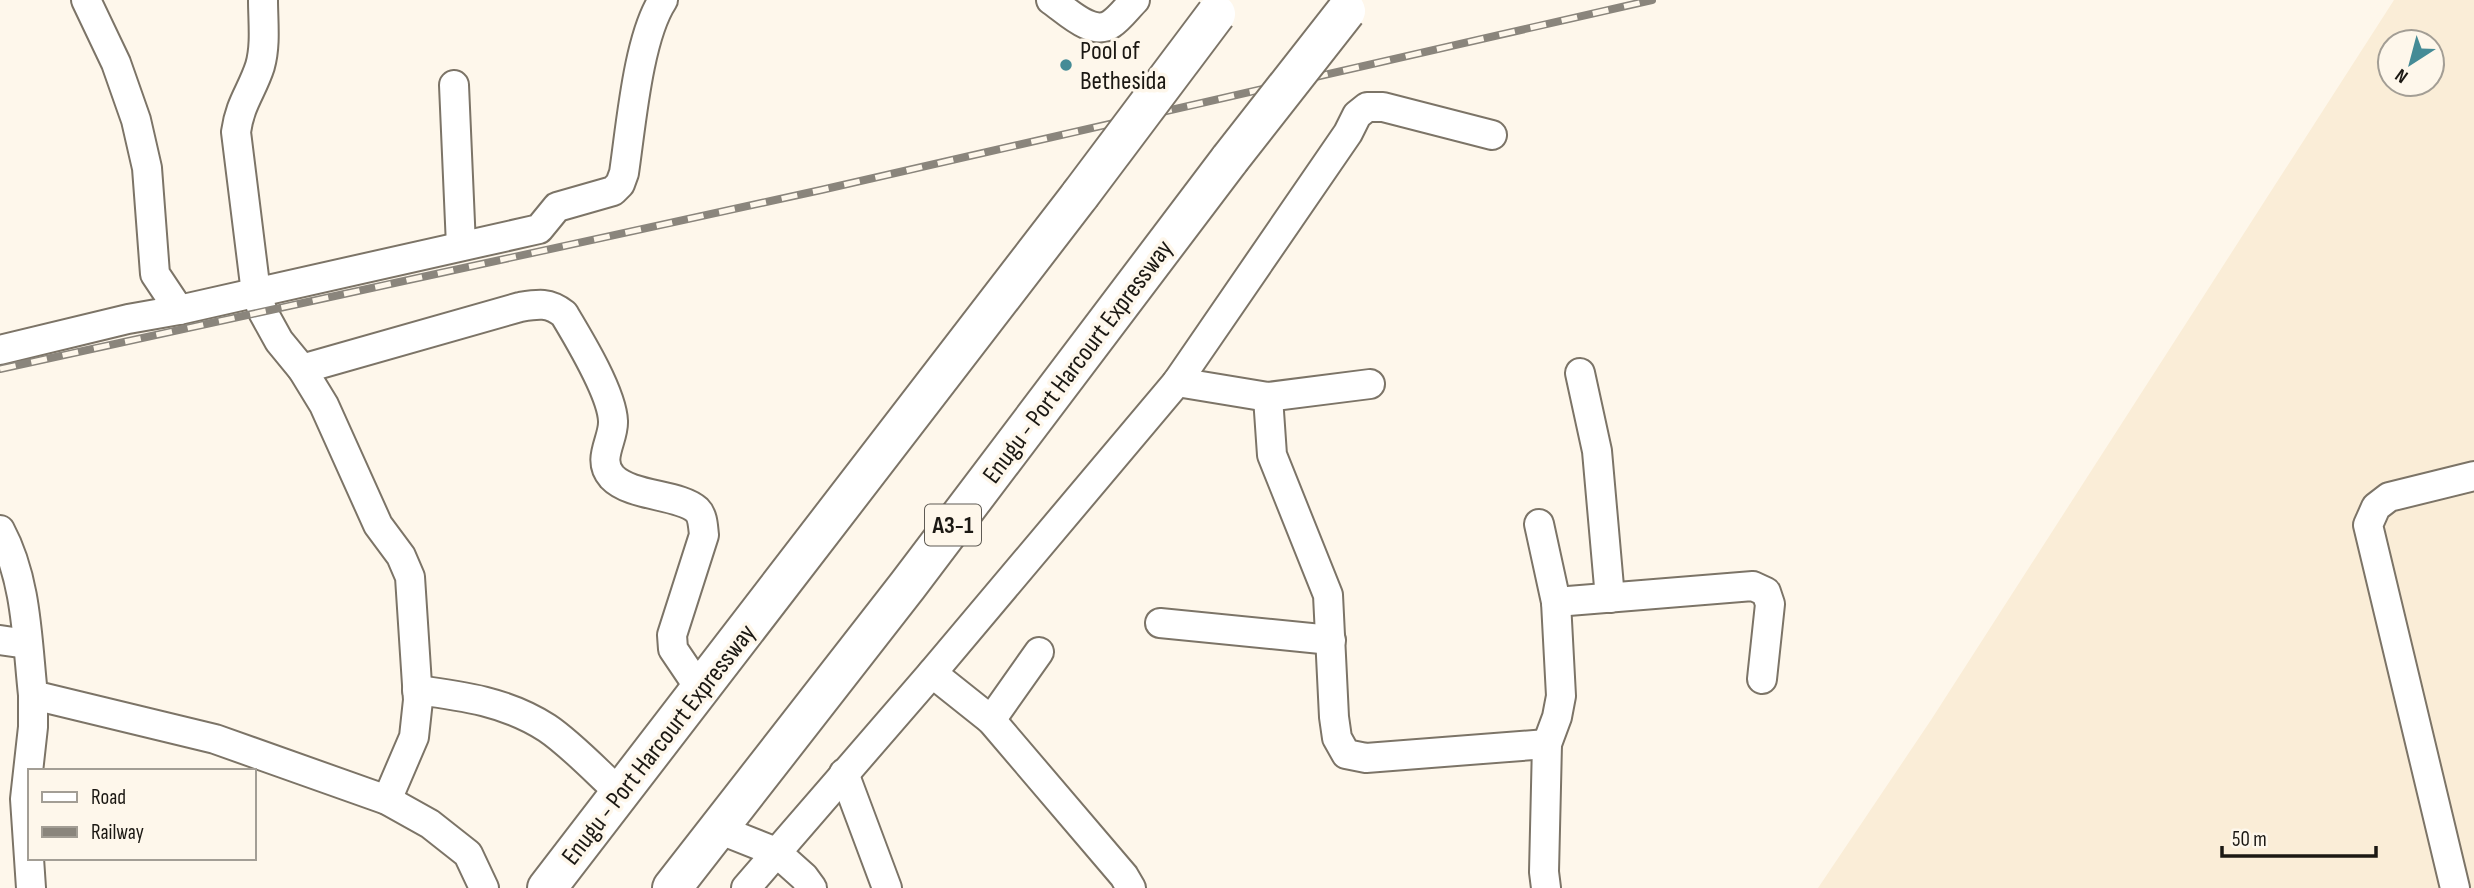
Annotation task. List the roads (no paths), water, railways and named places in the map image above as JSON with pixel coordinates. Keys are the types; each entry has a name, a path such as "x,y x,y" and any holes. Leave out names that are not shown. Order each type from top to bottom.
{"highway":[{"name":"Enugu - Port Harcourt Expressway","path":"672,888 908,585 1230,159 1350,5"},
{"name":"Enugu - Port Harcourt Expressway","path":"547,888 1222,7"}],"street":[{"path":"86,0 116,63 136,120 147,168 155,274 179,310"},
{"path":"262,0 263,49 260,65 239,112 236,132 256,293 279,341 302,369 324,405 378,525 401,556 410,577 417,690 414,737 387,800"},
{"path":"0,350 128,319 179,310 539,229 557,207 614,191 621,184 636,89 652,22 663,0"},
{"path":"1051,0 1091,26 1100,28 1109,26 1135,0"},
{"path":"454,85 461,246"},
{"path":"746,888 932,673 1177,382 1348,134 1356,115 1367,107 1383,107 1492,135"},
{"path":"128,319 155,274"},
{"path":"302,369 520,307 553,305 564,314 603,386 613,421 606,452 606,466 611,475 622,485 685,504 696,510 702,521 704,536 672,635 673,649 700,689"},
{"path":"1580,373 1597,451 1610,598"},
{"path":"1177,382 1268,397 1370,384"},
{"path":"1268,397 1272,455 1328,595 1334,717 1337,738 1346,754 1366,758 1547,744"},
{"path":"2455,888 2368,525 2376,507 2389,497 2474,476"},
{"path":"1539,524 1556,601 1561,696 1547,744 1544,872 1546,888"},
{"path":"0,530 10,549 22,589 14,642 33,695 28,769"},
{"path":"1556,601 1753,586 1766,592 1770,604 1762,679"},
{"path":"1160,623 1331,640"},
{"path":"991,720 1039,652"},
{"path":"932,673 991,720 1124,876 1131,888"},
{"path":"417,690 474,697 509,708 548,728 620,793"},
{"path":"33,695 215,739 387,800 430,824 468,854 484,888"},
{"path":"28,772 25,799 28,844"},
{"path":"844,773 887,888"},
{"path":"718,830 776,852 804,877 812,888"},
{"path":"29,860 31,888"}],"railway":[{"path":"0,369 821,190 1652,0"}],"place":[{"name":"Pool of Bethesida","path":"1066,65"}]}
